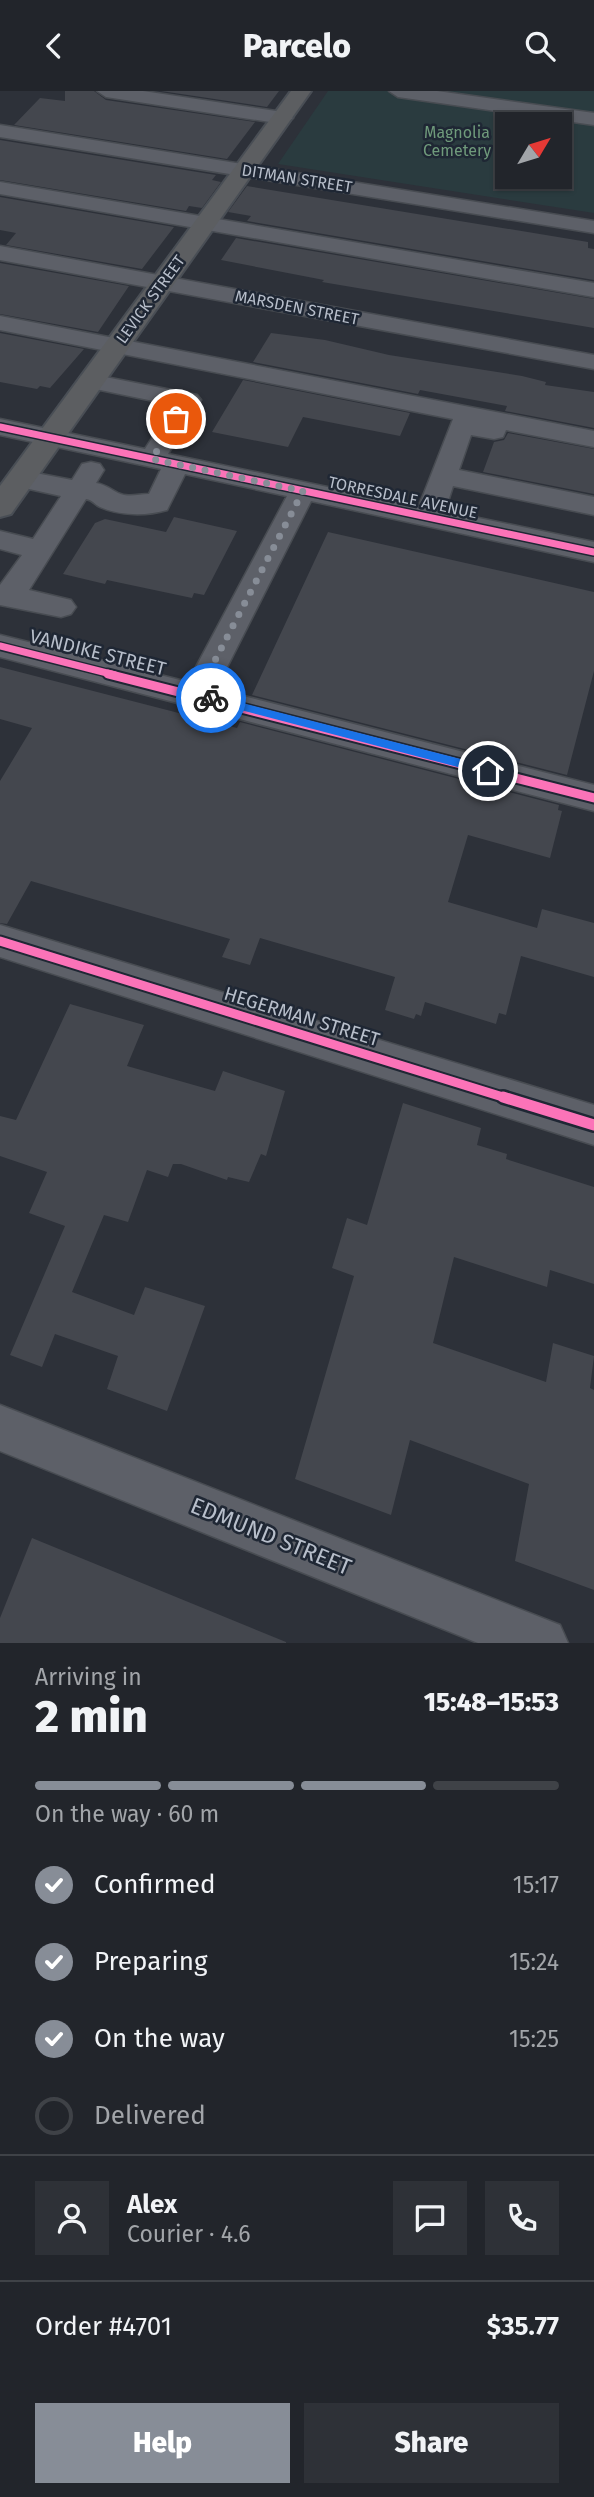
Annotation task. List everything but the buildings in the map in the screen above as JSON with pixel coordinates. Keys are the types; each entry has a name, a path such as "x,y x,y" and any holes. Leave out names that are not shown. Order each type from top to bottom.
{"highway":[{"name":"LEVICK STREET","path":"0,507 301,91"}],"street":[{"path":"106,91 283,118"},
{"path":"398,91 517,112"},
{"path":"566,112 575,91"},
{"path":"572,120 594,119"},
{"name":"DITMAN STREET","path":"0,131 594,227"},
{"path":"0,188 594,290"},
{"name":"MARSDEN STREET","path":"0,253 594,362"},
{"path":"0,323 594,439"},
{"path":"20,479 48,486 90,491 108,500 135,506 145,502 156,504 164,461 188,400 90,381"},
{"path":"429,517 462,425 594,451"},
{"name":"TORRESDALE AVENUE","path":"0,427 594,552"},
{"path":"61,607 5,596 40,549 90,491 104,449"},
{"path":"443,476 594,506"},
{"path":"197,695 303,491"},
{"path":"0,540 40,549"},
{"name":"VANDIKE STREET","path":"0,646 594,798"},
{"name":"HEGERMAN STREET","path":"0,941 594,1125"},
{"name":"EDMUND STREET","path":"0,1428 541,1643"}],"green space":[{"name":"Magnolia Cemetery","path":"328,91 594,91 594,213 278,164"}],"cycle path":[{"path":"0,427 594,552"},
{"path":"0,646 594,798"},
{"path":"0,941 594,1125"}],"way so far":[{"path":"176,419 152,459 303,491 197,695 211,698"}],"route":[{"path":"211,698 488,771"}]}
